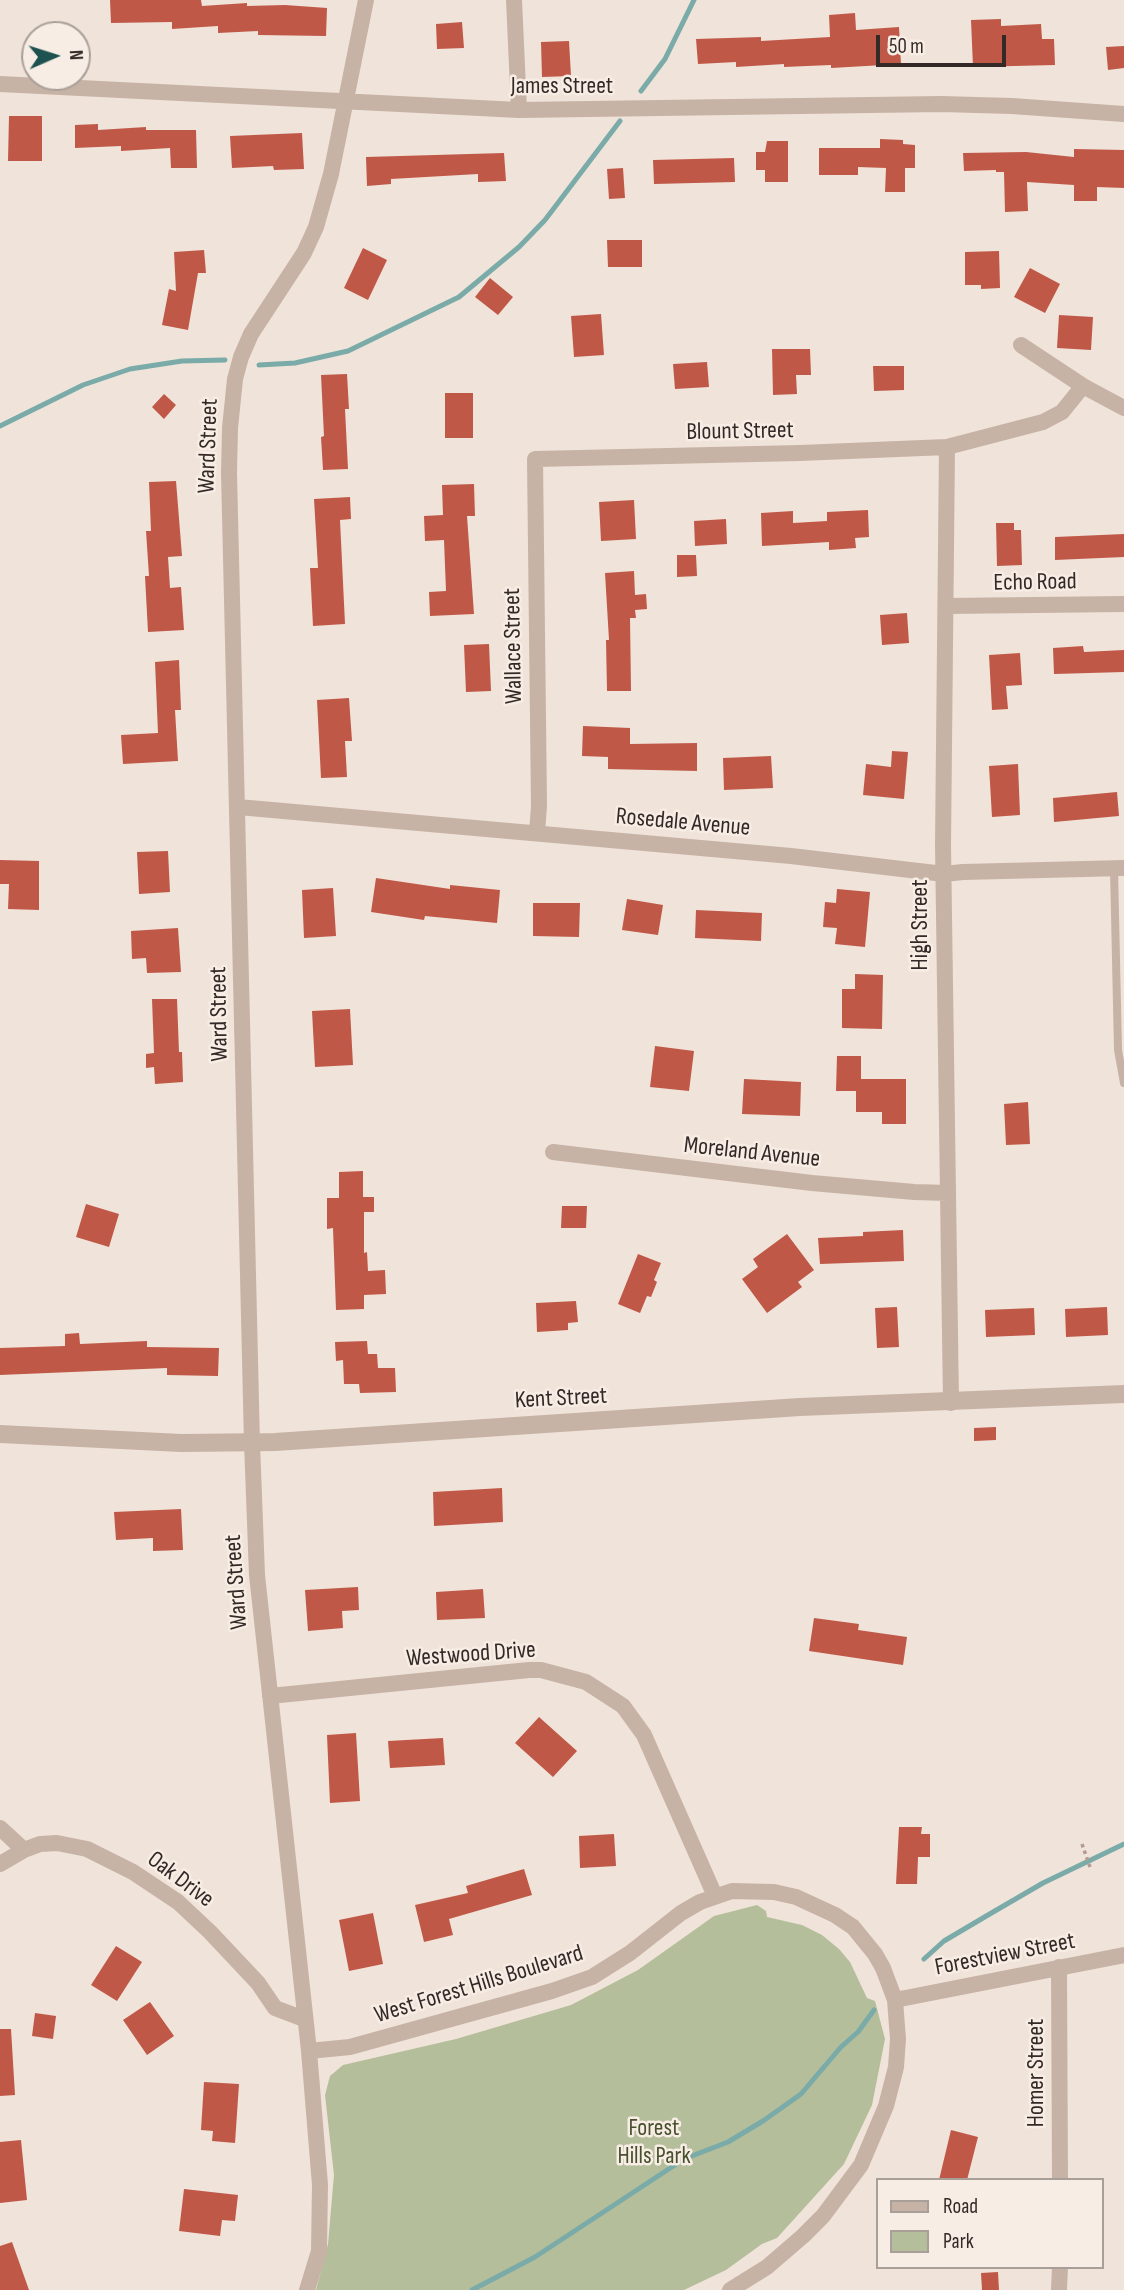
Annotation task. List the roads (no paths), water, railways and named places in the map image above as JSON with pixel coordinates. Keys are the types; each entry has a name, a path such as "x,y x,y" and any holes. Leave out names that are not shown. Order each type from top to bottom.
{"street":[{"name":"Ward Street","path":"309,2052 257,1575 230,428 235,379 241,357 251,334 303,253 316,227 331,174 366,0"},
{"path":"514,0 519,110"},
{"name":"James Street","path":"0,84 519,110 941,104 1124,114"},
{"path":"1021,345 1083,386 1124,408"},
{"name":"Blount Street","path":"535,459 947,447 1043,422 1062,412 1083,386"},
{"name":"High Street","path":"947,447 944,874 951,1403"},
{"name":"Wallace Street","path":"535,459 539,806 537,833"},
{"name":"Echo Road","path":"946,606 1124,604"},
{"name":"Rosedale Avenue","path":"238,807 791,856 944,874 1119,868"},
{"name":"Moreland Avenue","path":"552,1152 812,1183 948,1193"},
{"name":"Kent Street","path":"0,1434 181,1443 252,1443 800,1407 1124,1394"},
{"name":"Westwood Drive","path":"270,1696 529,1670 541,1670 586,1682 624,1706 644,1735 715,1896"},
{"path":"0,1828 24,1850"},
{"name":"Oak Drive","path":"0,1864 40,1844 71,1844 133,1872 178,1902 210,1931 258,1983 275,2008 304,2019"},
{"name":"West Forest Hills Boulevard","path":"309,2052 350,2047 552,1991 592,1977 630,1953 681,1913 715,1896 732,1891 774,1892 816,1904 853,1927 883,1968 895,2000 898,2039 896,2067 886,2106 861,2165 843,2191 803,2236 766,2267 730,2290"},
{"name":"Forestview Street","path":"895,2000 1124,1955"},
{"name":"Homer Street","path":"1059,1967 1060,2178"},
{"path":"307,2290 315,2267 321,2224 309,2052"},
{"path":"1059,2290 1060,2269"}],"lane":[{"path":"1119,868 1118,1050 1124,1083"}],"waterway":[{"path":"641,91 665,59 694,0"},
{"path":"259,365 295,363 348,351 459,297 519,247 545,220 620,121"},
{"path":"0,426 83,385 130,369 182,361 225,360"},
{"path":"924,1959 944,1941 1043,1883 1124,1844"},
{"path":"472,2290 535,2257 684,2159 728,2142 763,2121 801,2094 841,2047 858,2032 874,2010"}],"park label":[{"name":"Forest Hills Park","path":"654,2143"}]}
